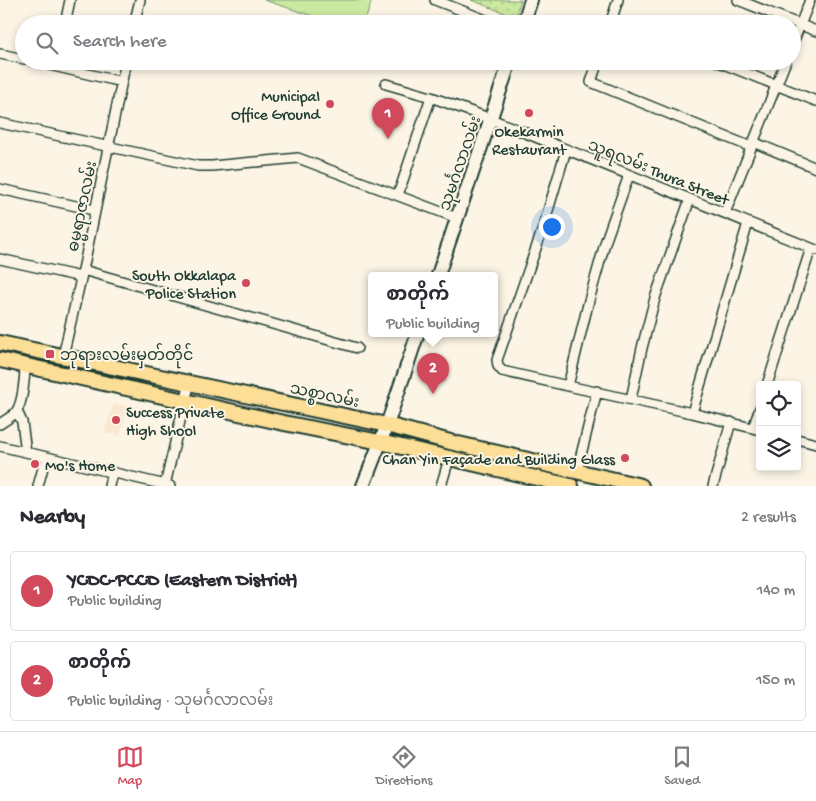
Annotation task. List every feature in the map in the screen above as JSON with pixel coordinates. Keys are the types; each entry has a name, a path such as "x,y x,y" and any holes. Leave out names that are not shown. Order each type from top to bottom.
{"main road":[{"path":"526,15 531,0"},
{"name":"သုမင်္ဂလာလမ်း","path":"439,272 507,70"},
{"path":"363,486 387,425 417,337"},
{"name":"သစ္စာလမ်း","path":"0,343 387,425 454,443 577,471 592,480 641,486"},
{"path":"0,360 284,423 380,442 571,486"}],"street":[{"path":"67,15 70,0"},
{"path":"136,15 140,0"},
{"path":"435,0 473,15"},
{"path":"615,15 618,0"},
{"path":"738,0 775,15"},
{"path":"801,22 810,0"},
{"path":"801,25 816,32"},
{"path":"0,54 15,57"},
{"path":"79,70 122,82"},
{"name":"ဓမ္မရာဇာလမ်း","path":"63,356 124,70"},
{"path":"595,70 591,82 816,168"},
{"path":"738,70 816,101"},
{"path":"725,213 782,70"},
{"name":"သူရလမ်း Thura Street","path":"386,84 431,97 491,119 813,249"},
{"path":"398,195 431,97"},
{"path":"0,123 198,166 298,158 457,218"},
{"path":"566,150 542,231 497,360 498,366 502,371 597,391 756,429"},
{"path":"568,386 606,240 629,175"},
{"path":"0,189 94,210"},
{"path":"631,399 655,298 690,199"},
{"path":"692,413 748,223"},
{"path":"768,381 813,249"},
{"path":"0,259 82,274 357,348"},
{"path":"0,424 17,411 25,378 25,365"},
{"path":"0,446 168,485 190,384"},
{"path":"577,471 597,391"},
{"path":"17,411 22,422 26,452"},
{"path":"713,486 731,422"},
{"path":"801,440 816,444"},
{"path":"38,486 46,457"},
{"path":"441,486 449,459"},
{"path":"109,486 112,472"}],"shaded area":[{"name":"Success Private High Shool","path":"113,403 128,407 120,436 104,433"}],"green space":[{"path":"264,0 372,0 367,15 310,15"},
{"path":"471,0 521,0 516,15 510,15"}],"place":[{"name":"Municipal Office Ground","path":"330,104"},
{"name":"Okekarmin Restaurant","path":"529,113"},
{"name":"YCDC-PCCD (Eastern District)","path":"388,139"},
{"name":"South Okkalapa Police Station","path":"246,283"},
{"name":"ဘုရားလမ်းမှတ်တိုင်","path":"50,354"},
{"name":"စာတိုက်","path":"433,394"},
{"name":"Success Private High Shool","path":"116,420"},
{"name":"Chan Yin Façade and Building Glass","path":"625,458"},
{"name":"Mo's Home","path":"35,464"}]}
